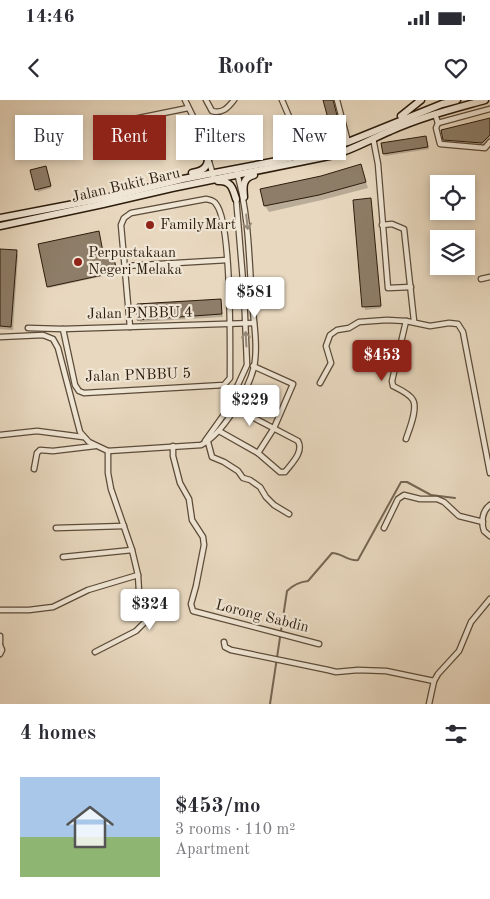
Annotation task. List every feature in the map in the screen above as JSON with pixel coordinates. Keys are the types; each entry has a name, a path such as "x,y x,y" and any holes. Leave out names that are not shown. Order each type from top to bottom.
{"main road":[{"path":"385,126 409,111 421,100"},
{"name":"Jalan Bukit Baru","path":"348,142 442,102 457,100"},
{"name":"Jalan Bukit Baru","path":"346,151 435,114 485,100"},
{"path":"442,102 444,111"},
{"path":"139,190 152,183 200,171 208,164 208,160"},
{"name":"Jalan Bukit Baru","path":"234,172 281,160"},
{"name":"Jalan Bukit Baru","path":"0,218 234,172 309,160"},
{"path":"240,198 244,182 249,176 287,168 312,160"},
{"name":"Jalan Bukit Baru","path":"0,226 152,193 214,176"},
{"path":"152,193 223,180 229,183 240,198"}],"street":[{"path":"185,100 192,115"},
{"path":"206,100 212,111 222,112 234,100"},
{"path":"282,100 288,115"},
{"path":"338,100 348,142"},
{"path":"154,115 188,108"},
{"path":"438,123 490,109"},
{"path":"435,114 440,144 485,148 490,142"},
{"path":"370,133 378,164 388,288 411,287"},
{"path":"209,160 214,176"},
{"path":"0,337 43,335 48,336 56,343 77,424 83,437 95,446 108,451 124,451 201,445 208,442 219,431 235,408 254,367 254,323 250,253 234,172"},
{"path":"201,445 225,413 247,365 240,198"},
{"path":"130,327 121,225 124,218 131,213 206,199 215,202 218,206 225,232 230,324"},
{"path":"382,225 392,224 404,229 414,322"},
{"path":"125,266 227,260"},
{"path":"481,279 490,277"},
{"path":"320,383 330,366 326,346 327,340 333,332 350,328 363,321 406,321 430,326 454,323 461,327 490,473"},
{"path":"406,321 392,381 393,386 411,397 414,401 412,422 406,439"},
{"name":"Jalan PNBBU 4","path":"28,328 63,329 254,323"},
{"name":"Jalan PNBBU 5","path":"63,329 75,385 79,391 84,392 224,385 230,378 230,324"},
{"path":"247,365 293,384 274,428 258,452"},
{"path":"219,431 258,452 279,471 285,472 300,452 298,441 235,408"},
{"path":"0,435 37,431 83,437"},
{"path":"208,442 212,457 224,462 238,471 243,478 250,480 260,487 274,505 289,514"},
{"path":"34,469 37,452 40,450 62,450 95,446"},
{"name":"Lorong Sabdin","path":"173,446 173,456 180,483 189,499 192,520 200,531 204,545 191,608 196,613 319,644"},
{"path":"95,652 136,631 145,622 146,617 139,591 138,575 132,550 111,489 108,473 108,451"},
{"path":"384,528 398,498 404,495 420,499 437,499 444,502 459,516 483,522"},
{"path":"490,505 484,511 483,522 484,531 490,536"},
{"path":"56,528 124,526"},
{"path":"63,557 132,550"},
{"path":"0,610 29,610 53,607 88,590 138,575"},
{"path":"429,704 434,681 442,668 459,651 471,622 490,599"},
{"path":"0,636 1,654"},
{"path":"224,642 225,648 231,650 336,672 358,670 386,671 434,681"}],"building":[{"path":"323,100 333,100 337,115 327,115"},
{"path":"490,118 490,135 482,143 443,140 441,130"},
{"path":"426,136 428,147 383,154 381,143"},
{"path":"361,164 366,182 319,195 264,206 260,189 321,176"},
{"path":"46,166 51,186 35,190 30,170"},
{"path":"371,198 381,306 362,307 353,200"},
{"name":"Perpustakaan Negeri Melaka","path":"99,231 103,252 112,250 117,272 47,287 38,244"},
{"path":"0,249 17,250 11,327 0,326"},
{"path":"221,299 222,314 137,320 137,304"}],"waterway":[{"path":"270,704 287,591 296,584 308,581 332,553 352,560 358,560 401,482 407,482 431,495 455,498"}],"place":[{"name":"FamilyMart","path":"150,225"},
{"name":"Perpustakaan Negeri Melaka","path":"78,262"}]}
